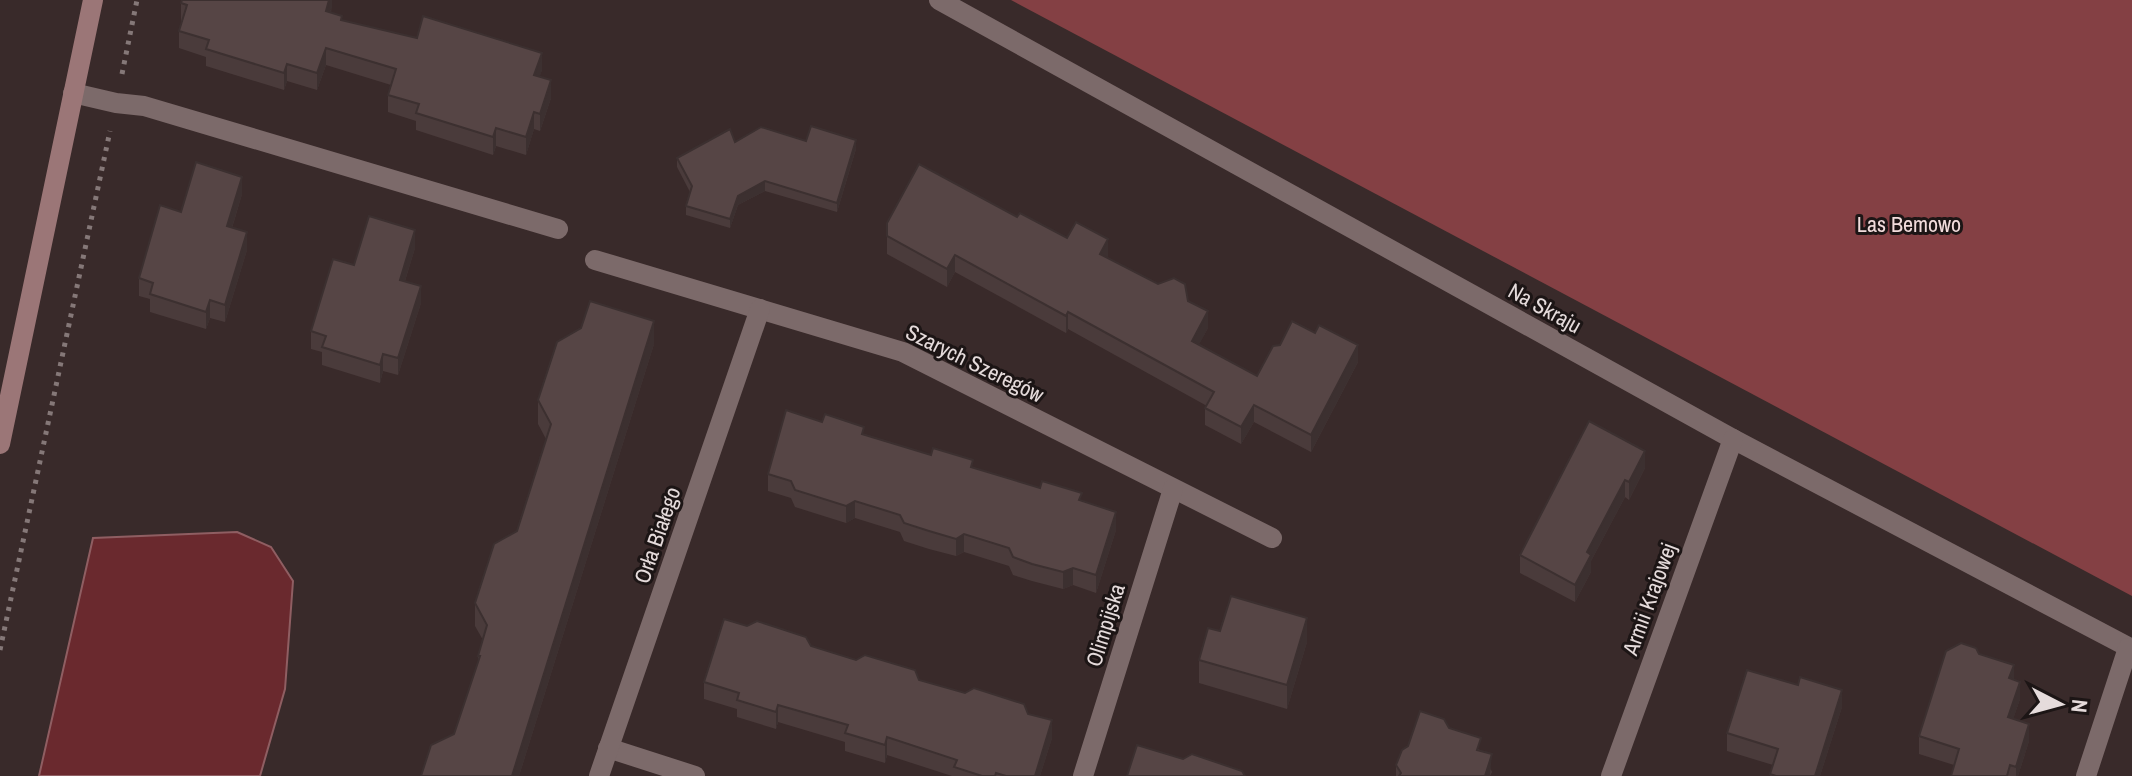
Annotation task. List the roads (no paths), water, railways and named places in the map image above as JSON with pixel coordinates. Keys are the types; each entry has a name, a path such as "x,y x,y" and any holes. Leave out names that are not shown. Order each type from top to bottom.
{"street":[{"path":"0,444 93,0"},
{"name":"Na Skraju","path":"939,0 1733,439 2130,648"},
{"path":"73,93 144,106 558,229"},
{"name":"Szarych Szeregów","path":"595,260 903,352 1272,538"},
{"name":"Orła Białego","path":"599,776 760,309"},
{"name":"Armii Krajowej","path":"1611,776 1733,439"},
{"name":"Olimpijska","path":"1083,776 1173,489"},
{"path":"2086,776 2130,648"},
{"path":"608,748 695,776"}],"park label":[{"name":"Las Bemowo","path":"1909,224"}]}
